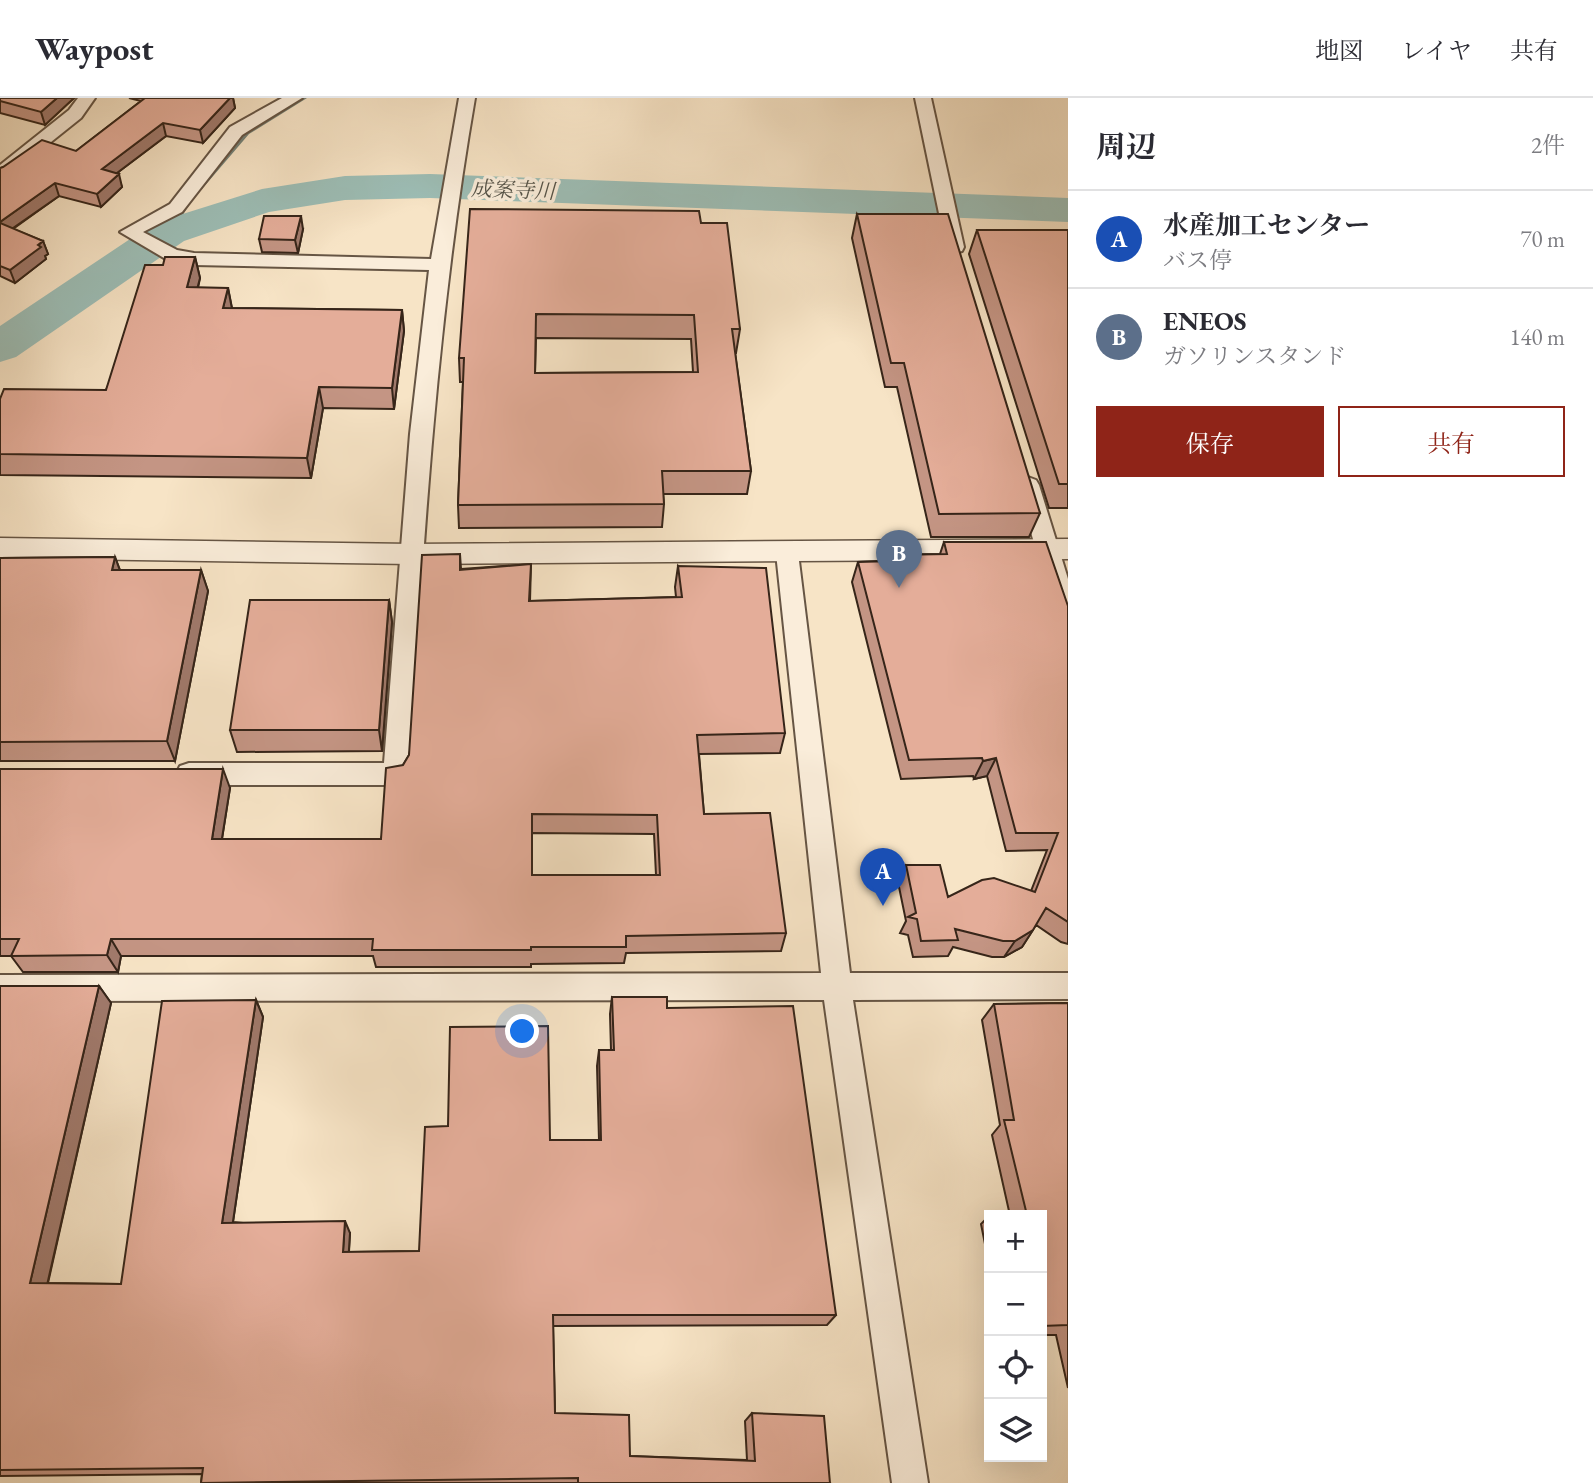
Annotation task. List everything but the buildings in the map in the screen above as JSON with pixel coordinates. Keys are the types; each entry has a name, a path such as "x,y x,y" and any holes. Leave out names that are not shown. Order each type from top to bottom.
{"street":[{"path":"0,174 75,114 87,98"},
{"path":"294,98 236,131 176,208 130,232 171,254 194,259 438,264"},
{"path":"164,775 396,774 412,554 438,264 467,98"},
{"path":"923,98 947,220 963,273"},
{"path":"1023,470 1058,549 1068,617"},
{"path":"0,548 412,554 1058,549"},
{"path":"787,553 837,987 910,1483"},
{"path":"0,988 1068,986"}],"waterway":[{"path":"200,188 247,133 304,98"},
{"name":"成案寺川","path":"0,347 169,232 262,201 345,188 430,186 1068,210"},
{"path":"169,232 188,202"}],"place":[{"name":"ENEOS","path":"899,588"},
{"name":"水産加工センター","path":"883,906"}]}
